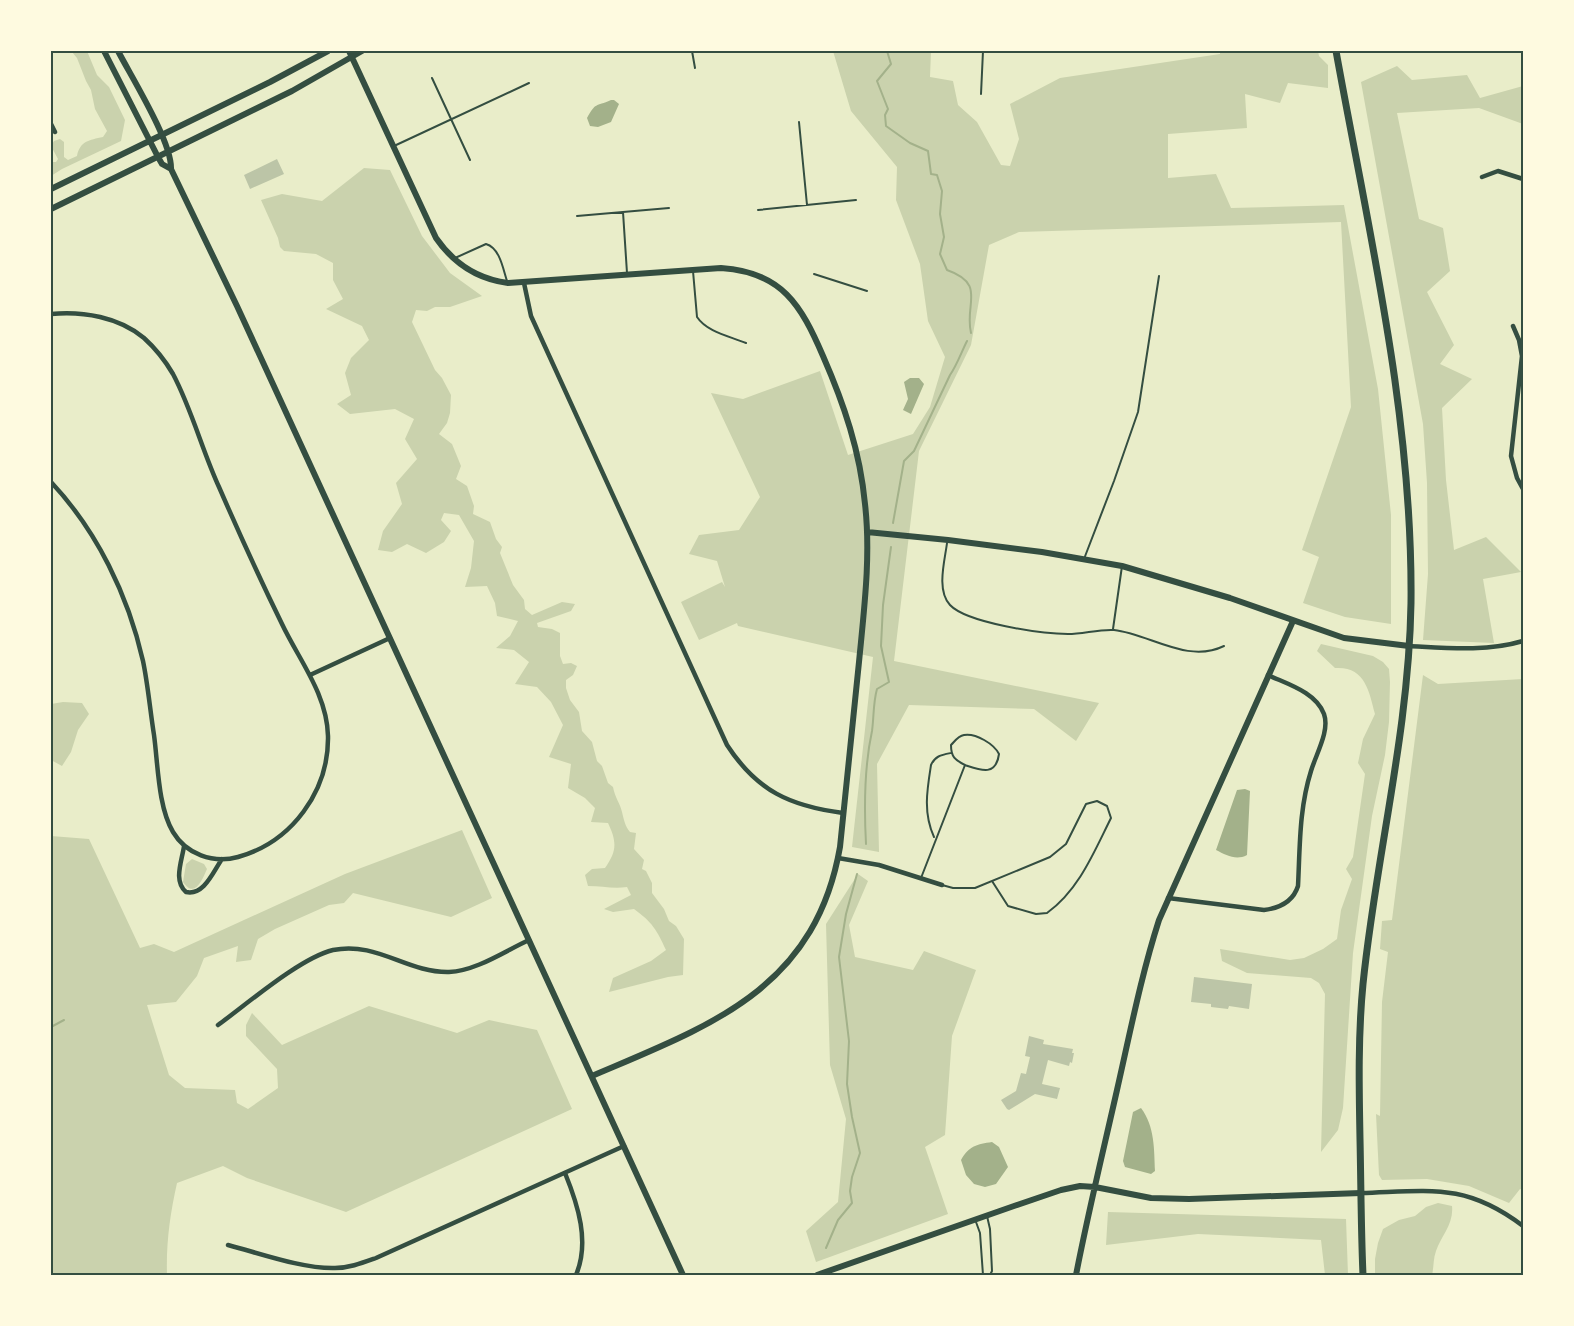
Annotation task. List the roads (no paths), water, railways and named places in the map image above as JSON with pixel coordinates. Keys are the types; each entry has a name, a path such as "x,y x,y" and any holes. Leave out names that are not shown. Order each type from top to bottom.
{"main road":[{"path":"1336,51 1389,341 1403,436 1410,552 1409,646 1397,764 1370,925 1360,1031 1363,1275"}],"street":[{"path":"104,51 158,157 162,164 171,169"},
{"path":"118,51 162,135 171,159 171,169 209,245 683,1275"},
{"path":"51,189 270,82 328,51"},
{"path":"51,209 292,91 351,54 362,51"},
{"path":"351,54 436,238 453,259 474,274 508,283 524,284 693,270 733,269 773,283 797,304 810,326 850,423 862,482 867,532 864,609 838,858 828,890 811,930 792,957 761,989 722,1017 592,1076"},
{"path":"51,124 55,132"},
{"path":"1482,177 1498,171 1523,179"},
{"path":"524,284 531,316 728,745 750,775 783,798 814,809 843,813"},
{"path":"51,314 81,313 114,321 144,339 171,370 180,387 218,486 282,626 310,675 325,712 328,752 316,793 297,820 282,836 237,858 222,859 209,858 195,853 184,846 173,832 163,803 144,664 129,611 102,553 87,528 51,482"},
{"path":"1513,326 1522,356 1511,456 1517,478 1523,489"},
{"path":"867,532 948,540 1122,566 1230,598 1344,638 1409,646 1479,649 1523,641"},
{"path":"1076,1275 1150,950 1168,898 1293,621"},
{"path":"310,675 390,638"},
{"path":"1168,898 1264,910 1286,903 1296,893 1301,808 1311,768 1327,725 1324,712 1317,701 1268,675"},
{"path":"184,846 178,879 180,886 186,892 196,892 202,888 222,859"},
{"path":"838,858 879,865 942,885"},
{"path":"218,1025 297,967 332,951 350,948 364,949 426,969 450,972 477,964 529,940"},
{"path":"228,1245 312,1267 354,1266 624,1146"},
{"path":"566,1173 582,1229 582,1253 576,1275"},
{"path":"817,1275 987,1215 1061,1190 1080,1186 1151,1198 1189,1199 1454,1192 1481,1200 1523,1226"}],"lane":[{"path":"692,51 695,68"},
{"path":"981,94 982,51"},
{"path":"432,78 470,160"},
{"path":"394,146 529,83"},
{"path":"799,122 807,205"},
{"path":"758,210 856,200"},
{"path":"577,216 669,208"},
{"path":"623,212 628,275"},
{"path":"453,259 486,244 492,246 508,283"},
{"path":"693,270 697,317 701,323 746,343"},
{"path":"814,274 867,291"},
{"path":"1084,559 1138,412 1159,276"},
{"path":"948,540 942,584 946,599 951,606 965,614 1027,630 1068,634 1113,630 1178,649 1198,652 1215,650 1224,646"},
{"path":"1113,630 1122,566"},
{"path":"965,735 989,743 999,754 995,766 988,771 965,765 956,760 951,753 951,745 965,735"},
{"path":"935,838 928,825 926,810 931,765 939,756 951,753"},
{"path":"921,878 965,765"},
{"path":"942,885 965,889 975,888 1050,857 1066,844 1086,804 1097,801 1107,806 1111,818 1087,867 1081,877 1047,913 1036,914 1008,906 992,881"},
{"path":"987,1215 992,1271 990,1275"},
{"path":"975,1220 980,1233 983,1275"}],"waterway":[{"path":"887,51 891,64 877,81 888,109 885,115 886,126 910,143 928,151 931,174 937,175 942,191 940,214 944,237 940,254 947,270 967,282 970,288 971,333"},
{"path":"893,523 904,461 914,451 967,341"},
{"path":"866,844 866,773 875,700 877,689 889,682 881,646 883,605 891,547"},
{"path":"826,1248 838,1220 852,1203 850,1191 852,1177 860,1153 847,1084 849,1041 839,957 846,914 857,874"},
{"path":"51,1027 64,1020"}]}
